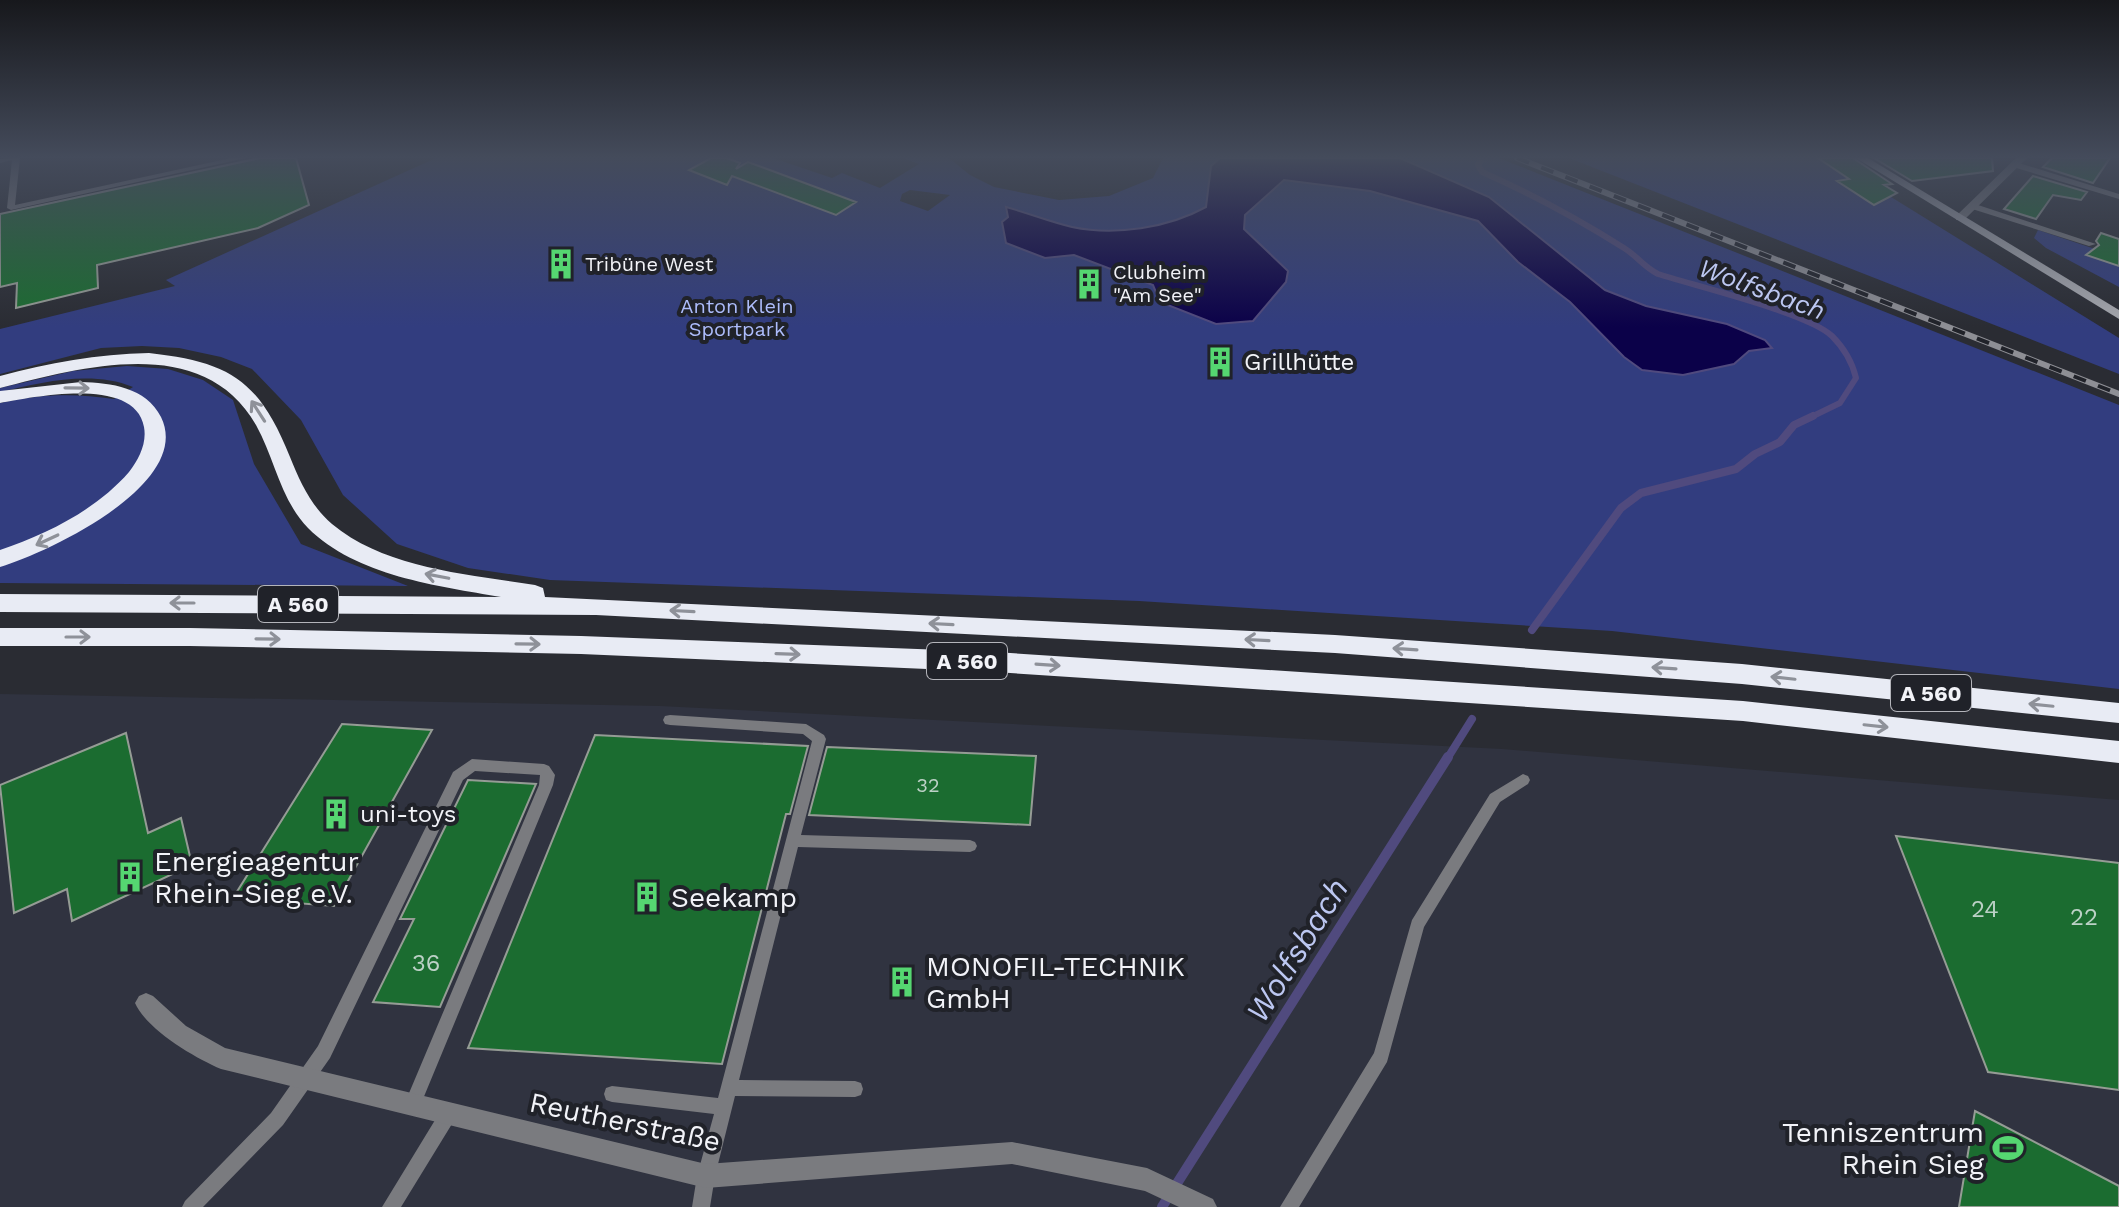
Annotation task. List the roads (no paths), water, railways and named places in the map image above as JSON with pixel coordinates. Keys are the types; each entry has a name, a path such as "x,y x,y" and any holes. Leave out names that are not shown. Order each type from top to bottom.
{"highway":[{"path":"0,382 83,363 124,358 169,360 217,373 250,399 268,425 303,507 327,531 360,550 419,572 596,606"},
{"path":"0,397 73,387 126,394 143,403 153,419 156,435 150,456 132,480 109,502 50,540 0,559"},
{"name":"A 560","path":"0,603 596,606 1335,644 1742,674 2119,713"},
{"name":"A 560","path":"0,637 206,637 565,645 995,662 1743,711 2119,752"}],"main road":[{"path":"1954,214 2119,315"}],"street":[{"path":"1960,218 1964,214"},
{"name":"Reutherstraße","path":"146,1003 178,1033 221,1058 706,1176 1012,1153 1147,1180 1205,1207"}],"lane":[{"path":"1998,214 2092,244"},
{"path":"670,720 806,729 819,739 706,1176 701,1207"},
{"path":"191,1207 277,1119 324,1052 458,776 472,765 544,770 548,775 546,785 412,1105"},
{"path":"1289,1207 1381,1056 1417,925 1495,798 1523,780"},
{"path":"793,841 970,846"},
{"path":"730,1088 855,1089"},
{"path":"612,1094 724,1107"},
{"path":"391,1207 449,1113"}],"waterway":[{"name":"Wolfsbach","path":"1566,214 1629,251 1658,274 1776,309 1819,327 1832,336 1847,356 1856,378 1840,403 1809,418"},
{"name":"Wolfsbach","path":"1532,630 1621,508 1641,493 1736,469 1755,454 1780,442 1794,425 1813,416"},
{"name":"Wolfsbach","path":"1447,759 1472,719"},
{"name":"Wolfsbach","path":"1162,1207 1448,757"}],"railway":[{"path":"1661,214 2119,394"}],"place":[{"name":"Tribüne West","path":"561,264"},
{"name":"Clubheim \"Am See\"","path":"1089,284"},
{"name":"Grillhütte","path":"1220,362"},
{"name":"uni-toys","path":"336,814"},
{"name":"Energieagentur Rhein-Sieg e.V.","path":"130,877"},
{"name":"Seekamp","path":"647,897"},
{"name":"MONOFIL-TECHNIK GmbH","path":"902,982"},
{"name":"Tenniszentrum Rhein Sieg","path":"2008,1148"}],"park label":[{"name":"Anton Klein Sportpark","path":"737,318"}]}
